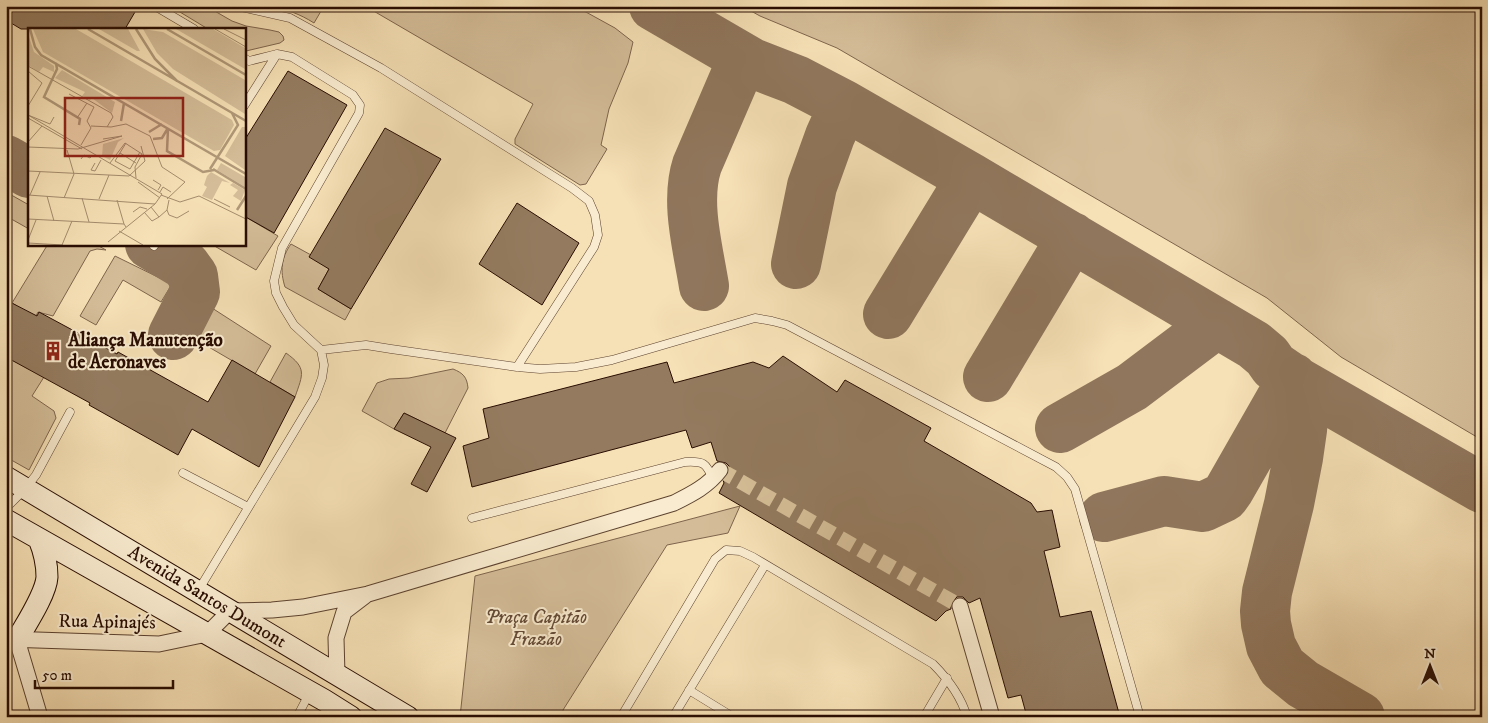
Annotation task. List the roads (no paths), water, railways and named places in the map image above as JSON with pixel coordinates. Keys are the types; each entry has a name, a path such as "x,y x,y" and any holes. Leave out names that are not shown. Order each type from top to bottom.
{"main road":[{"name":"Avenida Santos Dumont","path":"6,476 408,717"},
{"name":"Avenida Santos Dumont","path":"6,520 351,717"},
{"path":"12,640 39,601 47,578 45,554 39,538"},
{"path":"317,696 337,675"}],"street":[{"path":"207,634 230,610 272,610 303,607 368,594 674,503 700,489 717,474"},
{"path":"337,675 336,638 344,612 368,594"},
{"path":"960,606 992,717"},
{"name":"Rua Apinajés","path":"12,640 159,644 207,634"},
{"path":"12,640 40,717"}],"lane":[{"path":"155,6 192,28"},
{"path":"237,6 290,18 381,68 572,188 589,201 595,216 598,235 594,247 517,367"},
{"path":"245,104 277,54"},
{"path":"198,591 315,397 322,378 324,365 321,350 294,325 282,307 276,293 274,280 282,248 359,113 360,105 353,94 292,57 277,54 249,60 245,58"},
{"path":"321,350 366,345 391,350 540,369 576,367 612,360 755,318 787,325 1056,467 1066,476 1075,489 1140,717"},
{"path":"6,508 36,475 70,412"},
{"path":"472,518 685,462 697,461 717,474"},
{"path":"183,473 248,507"},
{"path":"621,717 715,559 726,550 740,551 933,664 947,678 964,706 968,717"},
{"path":"673,717 765,565"},
{"path":"924,717 947,678"},
{"path":"690,690 733,717"},
{"path":"297,717 317,696"}],"tunnel":[{"path":"720,470 960,606"}],"place":[{"name":"Aliança Manutenção de Aeronaves","path":"53,351"}],"park label":[{"name":"Praça Capitão Frazão","path":"536,628"}]}
